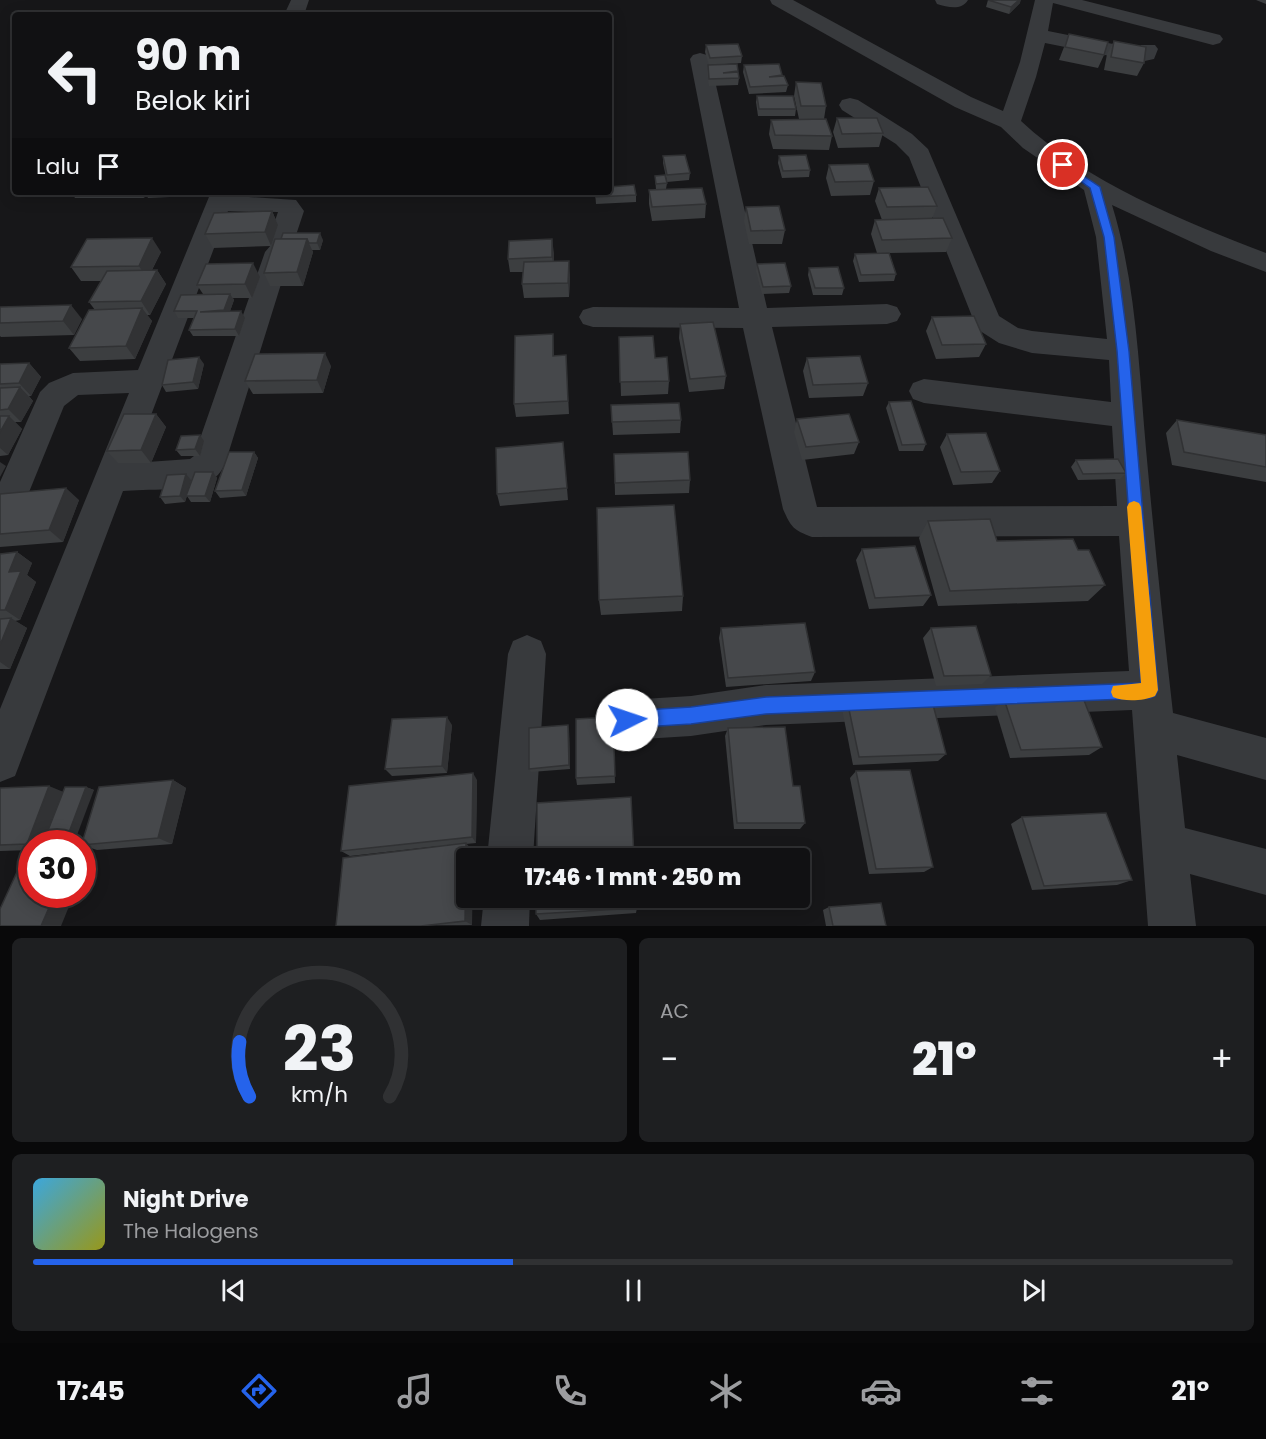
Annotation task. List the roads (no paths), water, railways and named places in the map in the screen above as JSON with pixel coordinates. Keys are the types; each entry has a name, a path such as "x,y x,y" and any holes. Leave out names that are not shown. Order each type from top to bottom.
{"street":[{"path":"779,0 963,102 1009,122 1031,143 1095,187 1266,263"},
{"path":"944,0 959,0"},
{"path":"1009,122 1021,95 1044,0"},
{"path":"1060,0 1213,39"},
{"path":"1037,36 1140,56 1147,55 1148,49"},
{"path":"700,59 755,318 800,509 804,517 812,522 1135,521"},
{"path":"850,105 904,139 920,154 987,322 1009,336 1032,342 1123,351"},
{"path":"1095,187 1109,237 1123,351 1151,709 1172,926"},
{"path":"0,760 221,197 287,205 291,211 208,464 197,472 111,478"},
{"path":"593,317 755,318 887,314"},
{"path":"0,523 51,400 60,391 73,384 149,381"},
{"path":"924,391 1128,416"},
{"path":"511,848 527,654"},
{"path":"627,720 691,716 766,705 1151,709 1266,759"},
{"path":"1165,845 1266,873"},
{"path":"505,926 506,908"}]}
